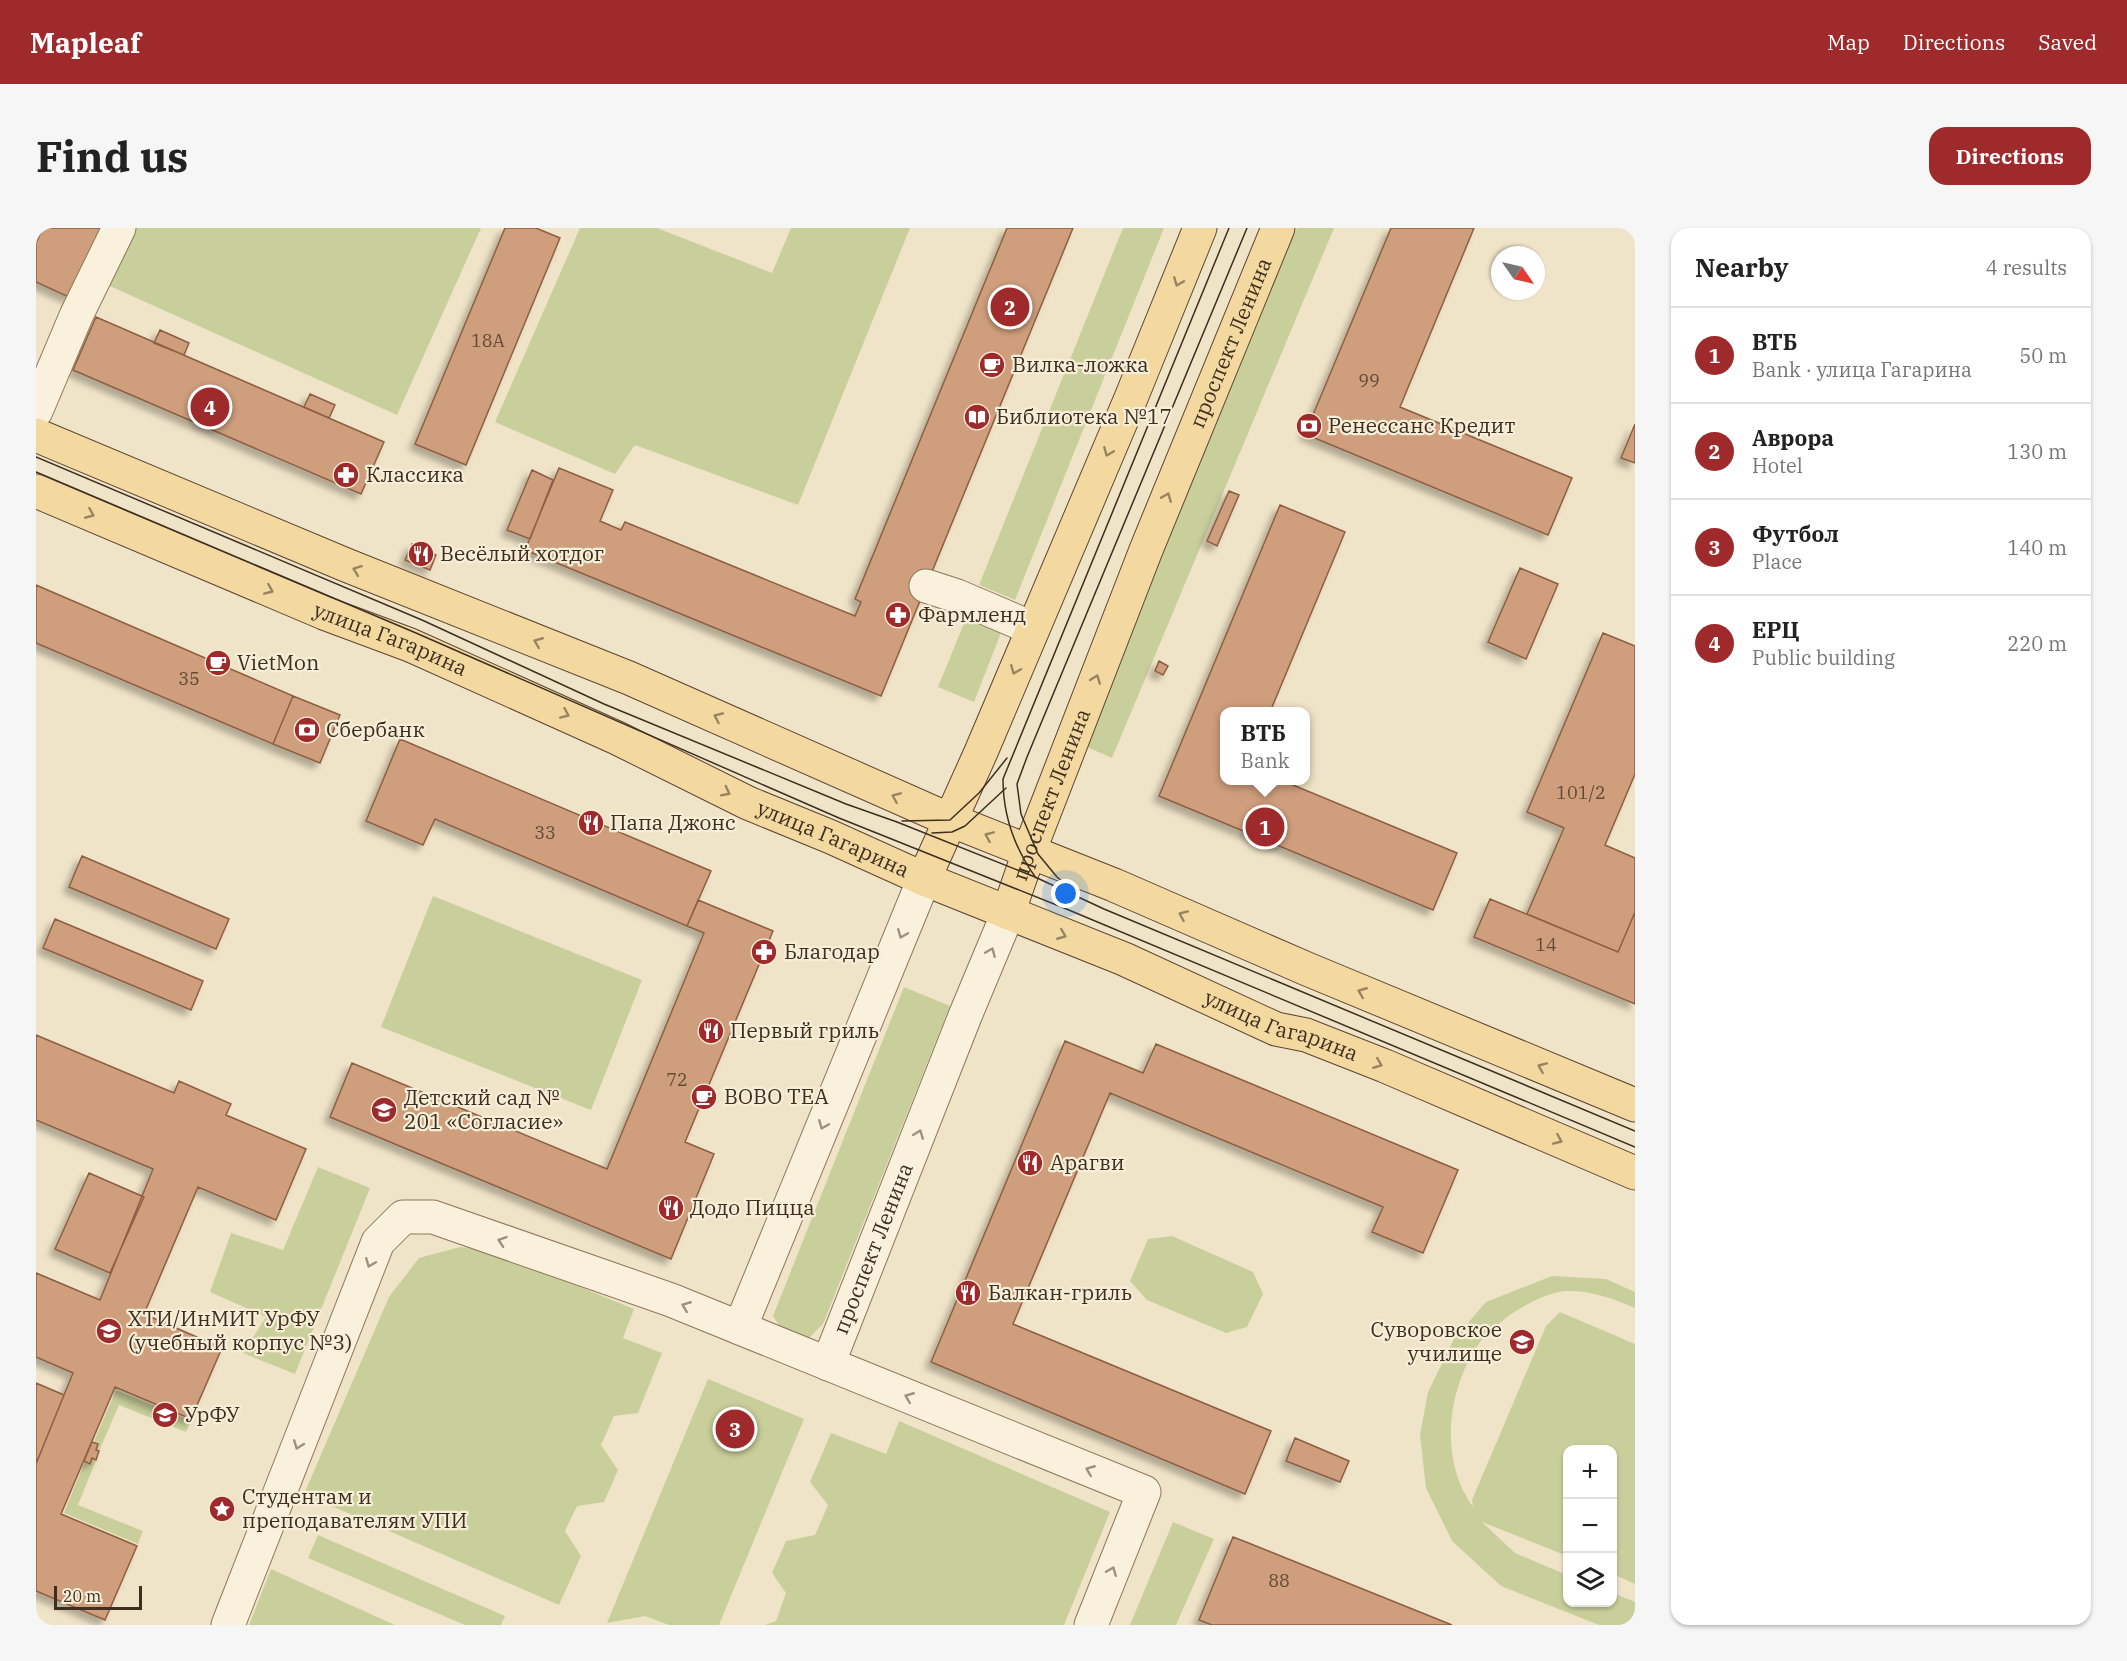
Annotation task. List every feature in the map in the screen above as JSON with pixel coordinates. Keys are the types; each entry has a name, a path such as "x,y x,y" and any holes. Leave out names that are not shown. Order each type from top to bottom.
{"main road":[{"path":"924,879 981,752 1131,398 1200,228"},
{"name":"проспект Ленина","path":"1008,913 1146,550 1278,228"},
{"path":"36,435 346,565 629,678 950,820 1114,885 1306,969 1635,1106"},
{"name":"улица Гагарина","path":"36,491 324,613 410,645 617,738 748,803 924,879 1124,959 1276,1029 1306,1035 1385,1066 1635,1173"}],"street":[{"path":"36,411 76,316 119,228"},
{"path":"926,586 957,596 1032,628"},
{"path":"740,1328 924,879"},
{"name":"проспект Ленина","path":"828,1364 1008,913"},
{"path":"228,1625 378,1242 403,1216 433,1217 671,1300 1144,1492 1090,1625"}],"green space":[{"path":"126,228 481,228 397,415 101,282"},
{"path":"580,228 657,228 772,273 791,228 910,228 798,505 635,445 615,474 495,422"},
{"path":"1123,228 1164,228 1015,600 979,585"},
{"path":"1297,228 1334,228 1112,758 1080,744"},
{"path":"969,611 1004,625 974,702 938,687"},
{"path":"433,896 642,980 591,1110 381,1027"},
{"path":"904,987 950,1006 823,1324 805,1342 785,1335 773,1316"},
{"path":"318,1167 370,1188 295,1374 243,1353 266,1317 210,1292 231,1233 283,1250"},
{"path":"1172,1236 1253,1272 1263,1294 1247,1327 1226,1333 1147,1300 1130,1281 1148,1239"},
{"path":"460,1247 494,1252 634,1309 623,1338 662,1353 638,1413 614,1416 601,1445 618,1470 604,1502 577,1506 565,1531 581,1556 559,1605 304,1494 389,1297 419,1258"},
{"path":"1552,1276 1606,1279 1635,1292 1635,1308 1601,1295 1583,1292 1564,1291 1549,1295 1526,1305 1487,1333 1470,1358 1461,1379 1451,1423 1451,1445 1462,1488 1473,1507 1472,1500 1546,1326 1560,1312 1635,1344 1635,1584 1617,1576 1617,1445 1563,1445 1563,1554 1482,1522 1515,1553 1563,1573 1563,1607 1617,1607 1617,1595 1635,1602 1635,1625 1599,1625 1501,1586 1452,1541 1426,1488 1420,1435 1428,1392 1454,1339 1486,1302"},
{"path":"708,1379 804,1419 719,1625 669,1625 645,1616 607,1623"},
{"path":"116,1390 191,1421 186,1432 119,1405 99,1451 96,1450 98,1445 94,1442"},
{"path":"899,1421 1110,1512 1064,1625 765,1625 776,1621 786,1593 772,1573 786,1541 815,1535 828,1505 810,1482 831,1433 886,1454"},
{"path":"92,1458 96,1460 78,1505 143,1531 138,1544 64,1513 85,1462 90,1463"},
{"path":"1173,1522 1214,1539 1176,1625 1130,1625"},
{"path":"318,1535 505,1616 501,1625 465,1625 308,1558"},
{"path":"271,1569 395,1625 249,1625"}],"building":[{"path":"43,228 103,228 71,298 36,282 36,243"},
{"path":"505,228 536,228 560,238 466,465 415,444"},
{"path":"1007,228 1073,228 881,696 525,550 559,468 613,490 600,521 621,530 625,522 855,616 861,602 855,599"},
{"path":"1391,228 1474,228 1400,407 1572,478 1548,535 1305,434"},
{"path":"96,317 384,442 361,494 73,370"},
{"path":"160,330 189,343 184,355 154,343"},
{"path":"310,394 335,405 329,418 304,407"},
{"path":"1635,424 1635,463 1621,458"},
{"path":"532,470 553,480 530,539 507,530"},
{"path":"1229,491 1239,495 1217,546 1207,541"},
{"path":"1280,505 1345,532 1272,707 1220,707 1220,785 1293,785 1457,853 1433,910 1159,796"},
{"path":"412,544 436,555 430,570 405,560"},
{"path":"1520,568 1558,584 1526,659 1488,642"},
{"path":"36,585 293,696 273,744 36,643"},
{"path":"1603,633 1635,646 1635,774 1605,845 1635,858 1635,912 1618,952 1527,914 1564,828 1527,812"},
{"path":"1159,661 1168,666 1163,675 1155,671"},
{"path":"293,696 340,715 320,763 273,744"},
{"path":"400,739 711,871 687,926 435,819 423,845 366,821"},
{"path":"82,856 229,919 216,949 69,887"},
{"path":"1490,899 1618,952 1635,912 1635,1004 1474,937"},
{"path":"698,900 773,931 685,1142 714,1154 671,1259 330,1117 352,1063 607,1169 704,933 687,926"},
{"path":"55,919 203,981 191,1010 43,948"},
{"name":"ХТИ/ИнМИТ УрФУ (учебный корпус №3)","path":"36,1035 174,1093 179,1081 231,1104 226,1115 306,1149 276,1220 198,1187 144,1314 222,1348 191,1419 115,1387 61,1514 137,1546 105,1620 36,1591 36,1464 73,1373 36,1357 36,1273 100,1300 153,1169 36,1120"},
{"path":"1065,1041 1143,1073 1156,1044 1458,1170 1423,1253 1372,1232 1383,1207 1110,1093 1013,1324 1271,1431 1245,1494 931,1362"},
{"path":"89,1173 144,1197 110,1273 55,1249"},
{"path":"36,1383 64,1395 36,1464"},
{"path":"1295,1438 1349,1461 1340,1482 1286,1461"},
{"path":"92,1442 98,1444 96,1450 99,1451 96,1460 92,1458 90,1464 84,1461"},
{"path":"1233,1537 1452,1625 1212,1625 1199,1620"}],"tram line":[{"path":"1036,878 1016,843 1005,806 1003,779 1229,228"},
{"path":"1070,888 1057,877 1038,854 1021,814 1017,784 1247,228"},
{"path":"36,457 422,620 604,704 846,804 1035,877 1104,909 1635,1131"},
{"path":"36,472 416,633 839,818 1064,908 1635,1147"},
{"path":"902,821 950,820 979,793 1007,758"},
{"path":"932,833 952,832 965,826 1006,788"}],"place":[{"name":"Аврора","path":"1010,307"},
{"name":"Вилка-ложка","path":"992,365"},
{"name":"ЕРЦ","path":"210,407"},
{"name":"Библиотека №17","path":"977,417"},
{"name":"Ренессанс Кредит","path":"1309,426"},
{"name":"Классика","path":"346,475"},
{"name":"Весёлый хотдог","path":"421,554"},
{"name":"Фармленд","path":"898,615"},
{"name":"VietMon","path":"218,663"},
{"name":"Сбербанк","path":"307,730"},
{"name":"Папа Джонс","path":"591,823"},
{"name":"ВТБ","path":"1265,827"},
{"name":"Благодар","path":"764,952"},
{"name":"Первый гриль","path":"711,1031"},
{"name":"BOBO TEA","path":"704,1097"},
{"name":"Детский сад № 201 «Согласие»","path":"384,1110"},
{"name":"Арагви","path":"1030,1163"},
{"name":"Додо Пицца","path":"671,1208"},
{"name":"Балкан-гриль","path":"968,1293"},
{"name":"ХТИ/ИнМИТ УрФУ (учебный корпус №3)","path":"109,1331"},
{"name":"Суворовское училище","path":"1522,1342"},
{"name":"УрФУ","path":"165,1415"},
{"name":"Футбол","path":"735,1429"},
{"name":"Студентам и преподавателям УПИ","path":"222,1509"}]}
